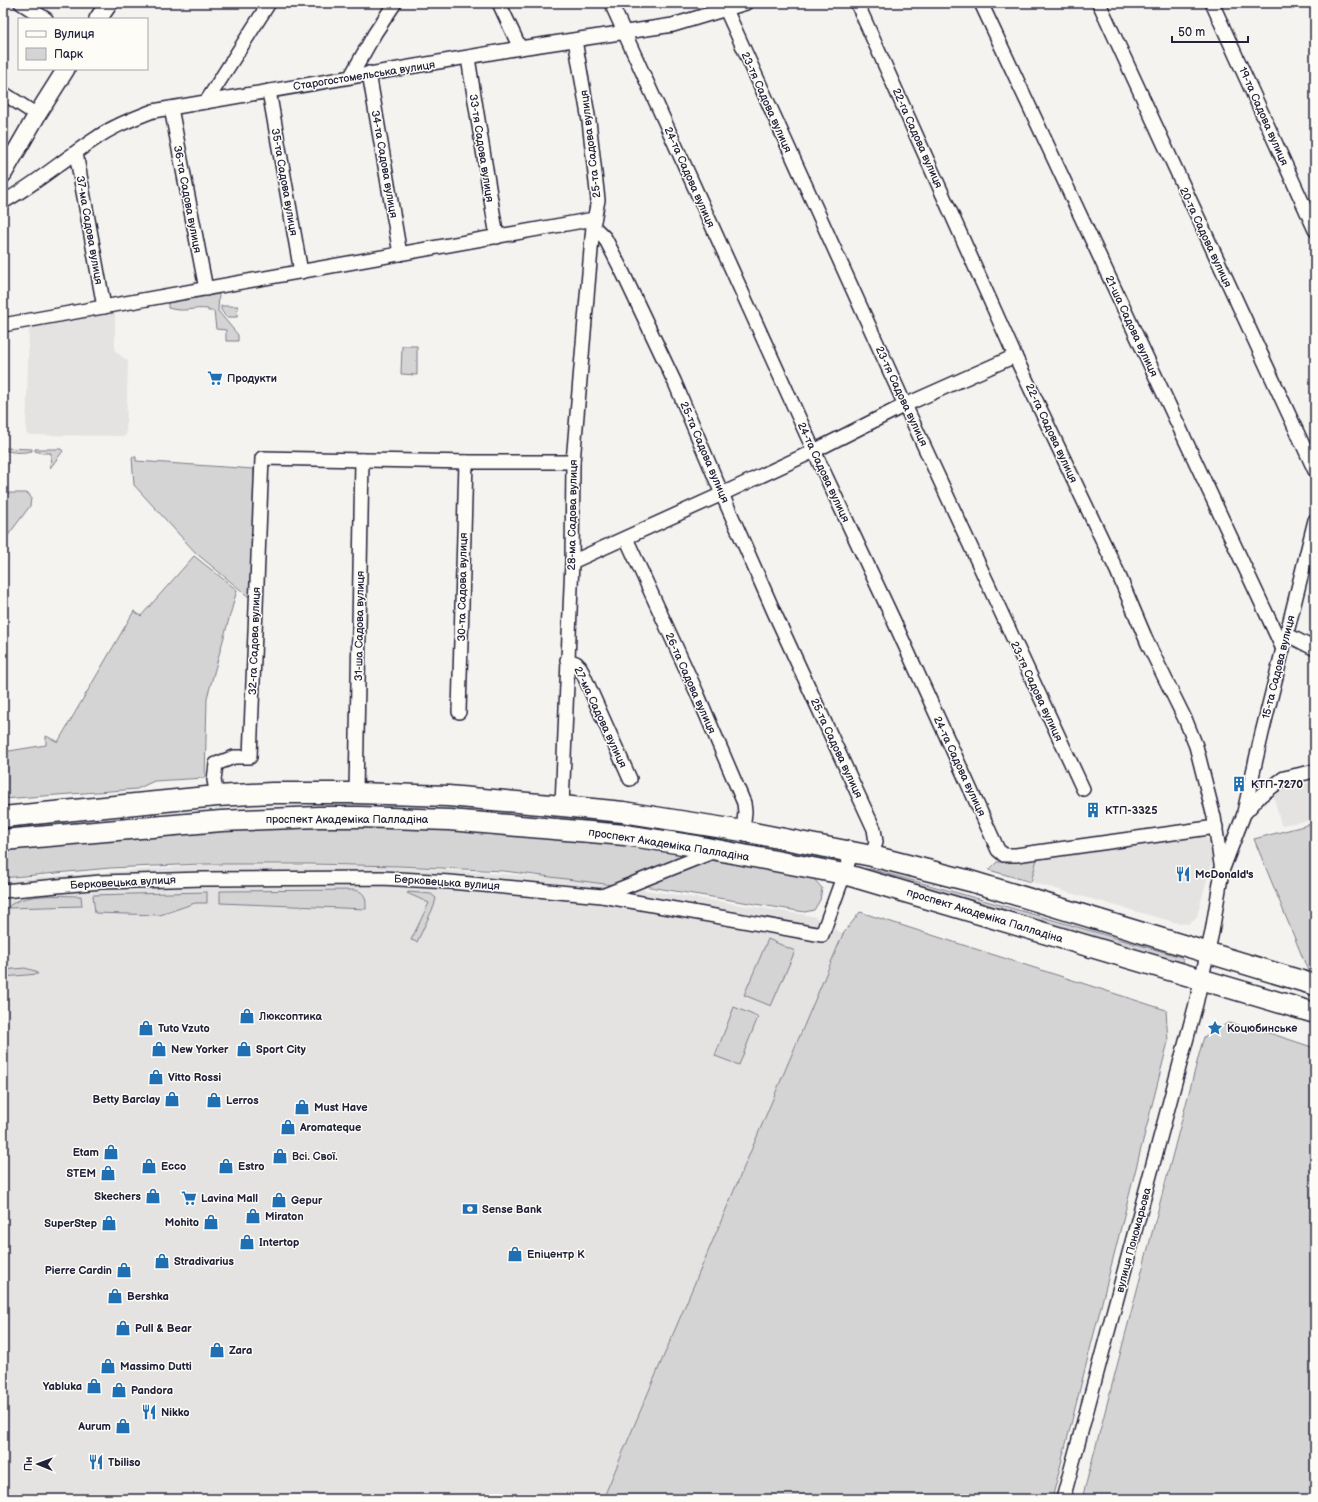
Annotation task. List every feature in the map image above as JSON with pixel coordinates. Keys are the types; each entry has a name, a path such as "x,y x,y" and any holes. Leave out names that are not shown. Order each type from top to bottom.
{"highway":[{"name":"проспект Академіка Палладіна","path":"3,817 217,796 356,793 448,796 637,814 743,831 872,856 970,881 1315,985"},
{"name":"проспект Академіка Палладіна","path":"3,840 221,821 278,818 359,817 449,820 625,835 717,850 844,874 1315,1013"}],"main road":[{"path":"99,18 109,3"},
{"path":"3,174 65,70"}],"street":[{"path":"21,3 44,18"},
{"path":"206,102 269,3"},
{"path":"351,76 375,33 395,3"},
{"path":"499,3 520,48"},
{"name":"24-та Садова вулиця","path":"611,3 814,451 893,619 998,850 1004,855 1016,855 1216,827"},
{"name":"Старогостомельська вулиця","path":"3,202 39,180 95,138 121,123 154,111 369,73 673,25 724,6 746,3"},
{"name":"22-га Садова вулиця","path":"857,3 1015,356 1117,570 1148,644 1186,721 1196,746 1216,827 1222,871"},
{"name":"21-ша Садова вулиця","path":"981,3 1283,649"},
{"name":"20-та Садова вулиця","path":"1099,3 1315,471"},
{"name":"19-та Садова вулиця","path":"1212,3 1315,230"},
{"name":"23-тя Садова вулиця","path":"724,6 905,405 1082,789"},
{"name":"25-та Садова вулиця","path":"575,40 589,121 596,179 598,200 593,222 605,238 627,280 676,383 722,494 774,612 874,829 876,842 872,856"},
{"name":"33-тя Садова вулиця","path":"468,58 497,237"},
{"name":"34-та Садова вулиця","path":"369,73 400,254"},
{"name":"35-та Садова вулиця","path":"269,91 301,272"},
{"path":"3,93 37,116"},
{"name":"36-та Садова вулиця","path":"171,108 206,289"},
{"name":"37-ма Садова вулиця","path":"76,153 104,307"},
{"path":"3,325 497,237 593,222"},
{"name":"28-ма Садова вулиця","path":"562,806 572,562 573,462 593,222"},
{"path":"572,562 814,451 905,405 1015,356"},
{"name":"32-га Садова вулиця","path":"217,796 214,780 216,764 234,757 250,757 262,458 362,460"},
{"path":"362,460 573,462"},
{"name":"31-ша Садова вулиця","path":"356,793 362,460"},
{"name":"30-та Садова вулиця","path":"459,712 466,462"},
{"name":"15-та Садова вулиця","path":"1244,814 1286,634 1313,540 1315,520"},
{"name":"26-та Садова вулиця","path":"626,538 697,693 744,803 745,812 743,831"},
{"path":"1286,634 1315,649"},
{"name":"27-ма Садова вулиця","path":"567,660 576,663 580,667 630,780"},
{"path":"1222,871 1244,814 1261,795 1284,778 1315,771"},
{"path":"602,896 717,850"},
{"path":"844,874 852,852"},
{"name":"вулиця Пономарьова","path":"1064,1499 1196,1004 1222,871"},
{"name":"Берковецька вулиця","path":"3,891 109,882 203,879 374,878 450,882 602,896 822,935 844,874"}],"shaded area":[{"path":"115,312 115,351 128,361 126,436 30,435 26,433 29,327"},
{"path":"1315,782 1315,820 1281,825 1272,790 1276,788"},
{"path":"1200,835 1210,841 1214,855 1196,919 1188,924 1177,923 1031,882 1037,859"},
{"path":"203,865 385,866 574,879 813,916 843,934 603,1499 3,1499 3,880"}],"green space":[{"path":"219,294 218,311 238,335 238,341 226,341 226,330 216,329 214,311 208,311 208,309 179,310 168,308 168,303"},
{"path":"221,306 238,306 237,317 226,317 221,310"},
{"path":"402,346 417,346 417,375 401,374"},
{"path":"4,448 32,449 32,451 15,452 4,450"},
{"path":"35,449 61,449 63,451 50,468 51,453 42,453 35,451"},
{"path":"132,457 136,457 136,461 254,469 254,476 256,476 255,602 196,553 134,485"},
{"path":"3,493 26,493 29,494 31,498 30,506 3,542"},
{"path":"194,556 237,590 207,698 205,778 154,781 137,789 3,799 3,752 46,745 46,736 58,742 134,611 141,616"},
{"path":"1315,823 1315,974 1309,973 1254,839"},
{"path":"388,826 501,832 696,853 613,885 504,871 399,866 310,864 201,864 110,868 3,878 3,849 275,827"},
{"path":"714,858 813,878 822,888 820,900 814,910 805,912 644,886"},
{"path":"1037,859 1031,882 989,870 997,862"},
{"path":"864,869 871,869 1065,923 1181,957 1184,961 1173,960 989,908"},
{"path":"355,890 361,892 365,896 366,909 220,903 220,891"},
{"path":"207,892 207,903 195,903 160,915 95,913 93,895"},
{"path":"407,893 431,894 436,898 434,906 417,942 411,940 429,903"},
{"path":"81,896 82,906 7,908 22,899 31,897"},
{"path":"860,912 1166,1010 1168,1042 1052,1499 603,1499 843,934"},
{"path":"768,939 795,951 771,1006 744,995"},
{"path":"25,968 35,971 38,974 3,977 3,970"},
{"path":"734,1007 758,1017 739,1065 715,1056"},
{"path":"1228,1023 1257,1029 1315,1048 1315,1499 1082,1499 1204,1037"}],"place":[{"name":"Продукти","path":"215,378"},
{"name":"КТП-7270","path":"1239,784"},
{"name":"КТП-3325","path":"1093,810"},
{"name":"McDonald's","path":"1183,874"},
{"name":"Люксоптика","path":"247,1016"},
{"name":"Tuto Vzuto","path":"146,1028"},
{"name":"Коцюбинське","path":"1215,1028"},
{"name":"New Yorker","path":"159,1049"},
{"name":"Sport City","path":"244,1049"},
{"name":"Vitto Rossi","path":"156,1077"},
{"name":"Betty Barclay","path":"172,1099"},
{"name":"Lerros","path":"214,1100"},
{"name":"Must Have","path":"302,1107"},
{"name":"Aromateque","path":"288,1127"},
{"name":"Etam","path":"111,1152"},
{"name":"Всі. Свої.","path":"280,1156"},
{"name":"Ecco","path":"149,1166"},
{"name":"Estro","path":"226,1166"},
{"name":"STEM","path":"108,1173"},
{"name":"Skechers","path":"153,1196"},
{"name":"Lavina Mall","path":"189,1198"},
{"name":"Gepur","path":"279,1200"},
{"name":"Sense Bank","path":"470,1209"},
{"name":"Miraton","path":"253,1216"},
{"name":"Mohito","path":"211,1222"},
{"name":"SuperStep","path":"109,1223"},
{"name":"Intertop","path":"247,1242"},
{"name":"Епіцентр К","path":"515,1254"},
{"name":"Stradivarius","path":"162,1261"},
{"name":"Pierre Cardin","path":"124,1270"},
{"name":"Bershka","path":"115,1296"},
{"name":"Pull & Bear","path":"123,1328"},
{"name":"Zara","path":"217,1350"},
{"name":"Massimo Dutti","path":"108,1366"},
{"name":"Yabluka","path":"94,1386"},
{"name":"Pandora","path":"119,1390"},
{"name":"Nikko","path":"149,1412"},
{"name":"Aurum","path":"123,1426"},
{"name":"Tbiliso","path":"96,1462"}]}
